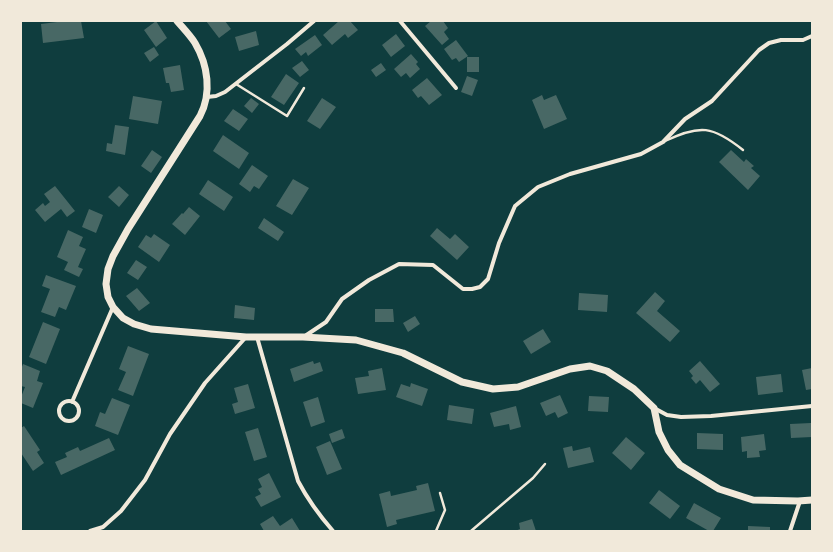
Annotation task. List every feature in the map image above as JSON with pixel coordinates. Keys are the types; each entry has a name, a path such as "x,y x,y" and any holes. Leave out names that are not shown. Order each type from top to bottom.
{"street":[{"path":"177,21 195,43 204,63 207,77 207,97 205,107 200,116 128,229 113,256 108,269 106,284 108,296 113,307 123,318 134,324 151,329 246,337 303,337 356,340 403,353 462,382 493,389 518,387 570,369 590,366 607,371 620,379 634,389 654,408 667,415 681,417 711,416 812,406"},
{"path":"207,97 216,96 225,92 314,21"},
{"path":"400,21 456,88"},
{"path":"303,337 326,322 342,299 369,280 399,264 433,265 463,288 472,289 480,287 488,279 499,243 515,206 538,187 570,174 641,154 663,142 685,119 712,101 759,50 769,43 781,40 803,40 812,36"},
{"path":"72,402 113,307"},
{"path":"90,531 103,527 121,511 145,480 170,434 205,383 246,337"},
{"path":"257,337 298,481 318,515 333,531"},
{"path":"66,402 72,402 75,403 78,408 78,414 74,419 66,420 60,416 60,406 66,402"},
{"path":"654,408 659,432 668,450 680,465 719,489 753,500 812,500"},
{"path":"790,531 800,501"}],"lane":[{"path":"236,84 287,116 304,88"},
{"path":"663,142 679,134 695,129 707,130 728,137 743,150"},
{"path":"471,531 534,478 545,464"},
{"path":"436,531 444,510 440,492"}],"building":[{"path":"81,21 84,38 43,43 41,24"},
{"path":"156,21 167,38 156,47 144,30"},
{"path":"206,21 225,21 231,29 219,38"},
{"path":"339,21 350,21 358,30 348,38 345,34 332,45 323,35"},
{"path":"431,21 443,21 448,28 444,32 449,39 442,45 425,26"},
{"path":"256,31 259,45 239,51 235,37"},
{"path":"396,34 405,46 391,57 382,45"},
{"path":"315,35 322,45 308,56 306,52 301,56 295,49"},
{"path":"456,40 468,56 459,62 456,58 452,60 444,49"},
{"path":"154,47 159,55 150,62 144,53"},
{"path":"411,54 418,62 416,64 420,69 410,78 406,73 401,77 394,69"},
{"path":"467,57 479,57 479,72 467,72"},
{"path":"302,61 309,70 300,77 292,68"},
{"path":"381,63 386,70 376,77 371,70"},
{"path":"180,65 184,90 171,92 169,83 166,83 163,68"},
{"path":"286,74 299,83 284,105 271,97"},
{"path":"467,76 478,80 472,96 461,92"},
{"path":"427,78 442,95 429,105 421,96 418,98 412,90"},
{"path":"542,95 544,100 556,95 567,119 544,129 532,100"},
{"path":"133,96 162,101 158,124 129,119"},
{"path":"251,98 259,104 252,113 244,106"},
{"path":"322,98 336,107 320,129 307,121"},
{"path":"233,109 248,119 239,131 224,121"},
{"path":"115,125 129,127 125,155 106,151 107,143 112,144"},
{"path":"223,135 249,153 239,169 213,151"},
{"path":"152,150 162,157 151,173 141,166"},
{"path":"731,150 744,162 746,159 754,166 751,168 760,176 748,190 719,162"},
{"path":"252,165 268,176 259,189 254,186 250,192 239,184"},
{"path":"293,179 309,188 292,215 276,206"},
{"path":"208,180 233,197 224,211 199,194"},
{"path":"55,186 75,211 67,217 61,209 45,222 35,210 43,203 45,206 50,202 44,194"},
{"path":"119,186 129,195 119,207 108,197"},
{"path":"189,207 200,216 185,235 172,224"},
{"path":"89,209 103,215 96,233 82,227"},
{"path":"264,218 284,232 278,241 258,228"},
{"path":"437,228 450,239 455,234 469,247 457,260 430,236"},
{"path":"68,230 83,237 79,246 86,249 78,267 83,269 79,277 64,270 68,262 57,257"},
{"path":"154,234 170,245 159,262 138,247 146,235 151,238"},
{"path":"136,260 147,267 138,280 127,273"},
{"path":"46,275 76,286 66,310 59,307 55,317 41,312 50,289 42,286"},
{"path":"137,288 150,303 139,311 126,296"},
{"path":"655,292 665,301 657,311 680,331 670,342 636,313"},
{"path":"579,293 608,295 607,312 578,310"},
{"path":"235,305 255,308 254,320 234,318"},
{"path":"375,309 393,309 394,322 375,322"},
{"path":"415,316 420,324 408,332 403,323"},
{"path":"43,322 60,329 46,364 29,357"},
{"path":"543,329 551,342 531,354 523,341"},
{"path":"128,346 149,354 133,396 118,390 126,372 119,369"},
{"path":"313,361 314,364 320,362 323,371 294,382 290,369"},
{"path":"700,361 720,384 710,392 700,380 696,384 691,378 693,376 689,371"},
{"path":"23,364 40,371 37,381 43,383 33,408 21,403 21,397 25,387 21,386 21,369"},
{"path":"382,368 386,390 358,394 355,378 369,376 368,371"},
{"path":"812,368 812,389 806,390 802,370"},
{"path":"781,374 783,392 758,395 756,377"},
{"path":"411,383 428,389 422,406 396,397 401,384 410,387"},
{"path":"248,384 255,408 235,414 232,404 238,402 234,388"},
{"path":"560,395 568,413 558,418 555,412 546,416 540,403"},
{"path":"589,396 609,397 608,412 588,411"},
{"path":"318,397 325,422 311,427 303,402"},
{"path":"112,398 130,405 118,435 95,426 100,412 105,414"},
{"path":"449,405 474,409 472,424 447,420"},
{"path":"516,406 521,427 510,430 509,424 494,427 490,413"},
{"path":"811,423 812,437 791,438 790,424"},
{"path":"24,426 40,450 37,452 44,463 33,471 21,453 21,428"},
{"path":"258,428 267,457 254,461 245,432"},
{"path":"342,429 345,438 332,443 329,434"},
{"path":"697,433 723,434 723,450 697,449"},
{"path":"764,434 766,450 759,451 760,457 747,458 747,451 742,452 741,437"},
{"path":"626,437 645,453 631,470 612,453"},
{"path":"109,438 115,450 61,475 55,462 67,457 65,453 78,447 80,451"},
{"path":"330,441 342,469 327,475 316,447"},
{"path":"572,446 573,451 590,447 594,462 568,468 563,448"},
{"path":"269,473 281,497 261,507 255,497 261,494 258,489 262,487 258,479"},
{"path":"428,483 435,511 396,520 397,524 387,527 379,494 390,491 391,496 417,490 416,486"},
{"path":"659,490 680,506 670,519 649,503"},
{"path":"694,503 721,518 713,531 709,531 686,518"},
{"path":"273,516 280,526 292,518 300,531 264,531 260,524"},
{"path":"532,519 536,531 515,531 520,529 519,523"},
{"path":"748,526 770,527 770,531 748,531"}]}
